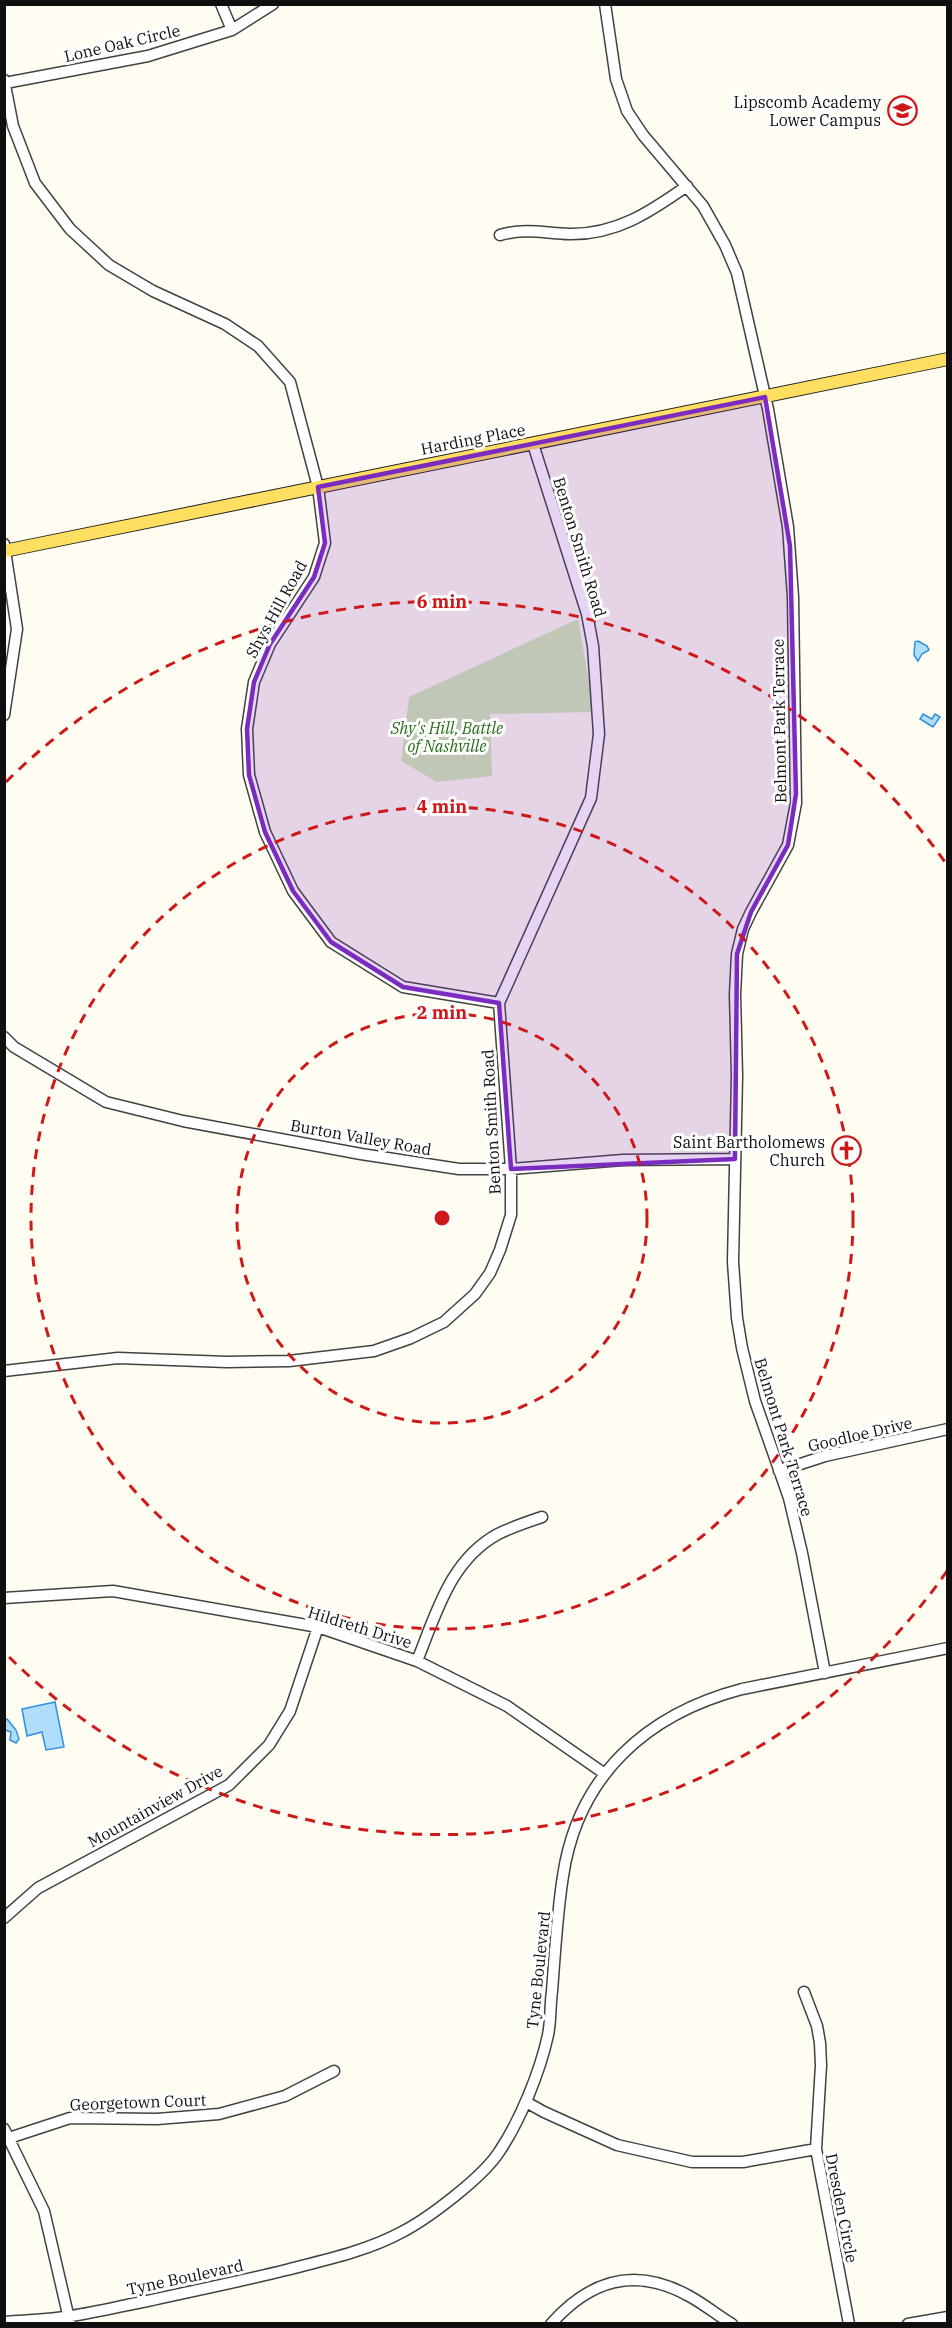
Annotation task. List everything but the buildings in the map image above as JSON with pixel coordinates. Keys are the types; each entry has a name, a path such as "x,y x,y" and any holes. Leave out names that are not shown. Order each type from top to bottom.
{"main road":[{"name":"Harding Place","path":"5,548 318,488 948,359"}],"street":[{"path":"221,4 232,30"},
{"name":"Lone Oak Circle","path":"5,82 148,56 232,30 273,4"},
{"name":"Belmont Park Terrace","path":"605,4 616,79 624,104 643,135 687,186 714,225 737,273 780,468 791,555 796,794 788,844 751,912 743,930 737,954 733,1262 736,1318 753,1393 800,1545 825,1672"},
{"name":"Shys Hill Road","path":"5,82 13,126 35,183 70,229 109,265 153,291 225,324 258,346 290,382 318,488 325,543 314,577 270,644 254,682 247,729 249,775 265,832 293,891 331,942 403,987 499,1004"},
{"path":"500,235 515,231 582,234 607,230 638,218 687,186"},
{"name":"Benton Smith Road","path":"4,1371 118,1358 227,1362 289,1361 374,1351 411,1338 444,1322 475,1294 490,1273 511,1215 511,1169 499,1004 591,798 599,734 587,614 533,444"},
{"path":"4,715 17,629 5,548"},
{"name":"Burton Valley Road","path":"4,1037 15,1047 106,1102 183,1121 361,1154 459,1169 511,1169 623,1160 735,1159"},
{"name":"Goodloe Drive","path":"779,1471 834,1454 948,1429"},
{"path":"417,1661 446,1589 463,1563 483,1544 499,1534 542,1517"},
{"name":"Hildreth Drive","path":"4,1598 113,1591 318,1627 417,1661 507,1706 605,1774"},
{"name":"Mountainview Drive","path":"4,1918 38,1888 229,1785 269,1745 290,1712 318,1627"},
{"name":"Tyne Boulevard","path":"4,2322 70,2320 253,2278 370,2246 402,2232 461,2190 498,2154 526,2102 548,2035 566,1859 583,1809 605,1774 622,1755 648,1731 695,1704 742,1689 948,1648"},
{"name":"Dresden Circle","path":"804,1992 818,2026 821,2065 816,2149 849,2324"},
{"name":"Georgetown Court","path":"7,2133 70,2118 157,2119 219,2114 285,2096 334,2071"},
{"path":"526,2102 617,2145 692,2162 743,2162 816,2149"},
{"path":"7,2133 44,2211 70,2320"},
{"path":"551,2324 571,2302 597,2287 609,2282 637,2280 660,2283 675,2289 732,2324"},
{"path":"908,2324 948,2318"}],"highlighted area":[{"path":"765,397 790,546 796,794 788,845 751,912 737,954 735,1159 511,1169 499,1003 403,987 331,942 293,891 265,832 249,775 247,729 254,682 270,644 314,577 325,543 318,487"}],"green space":[{"name":"Shy's Hill, Battle of Nashville","path":"578,619 594,712 490,714 492,776 437,782 401,761 409,697"}],"water":[{"path":"918,641 927,646 929,650 922,654 918,661 914,655 915,642"},
{"path":"923,714 932,719 935,714 940,717 933,727 920,719"},
{"path":"55,1702 64,1747 46,1750 42,1732 27,1736 22,1709"},
{"path":"7,1719 16,1730 19,1739 16,1743 10,1740 11,1732 5,1730"}],"place":[{"name":"Lipscomb Academy Lower Campus","path":"902,111"},
{"name":"Saint Bartholomews Church","path":"846,1151"}]}
